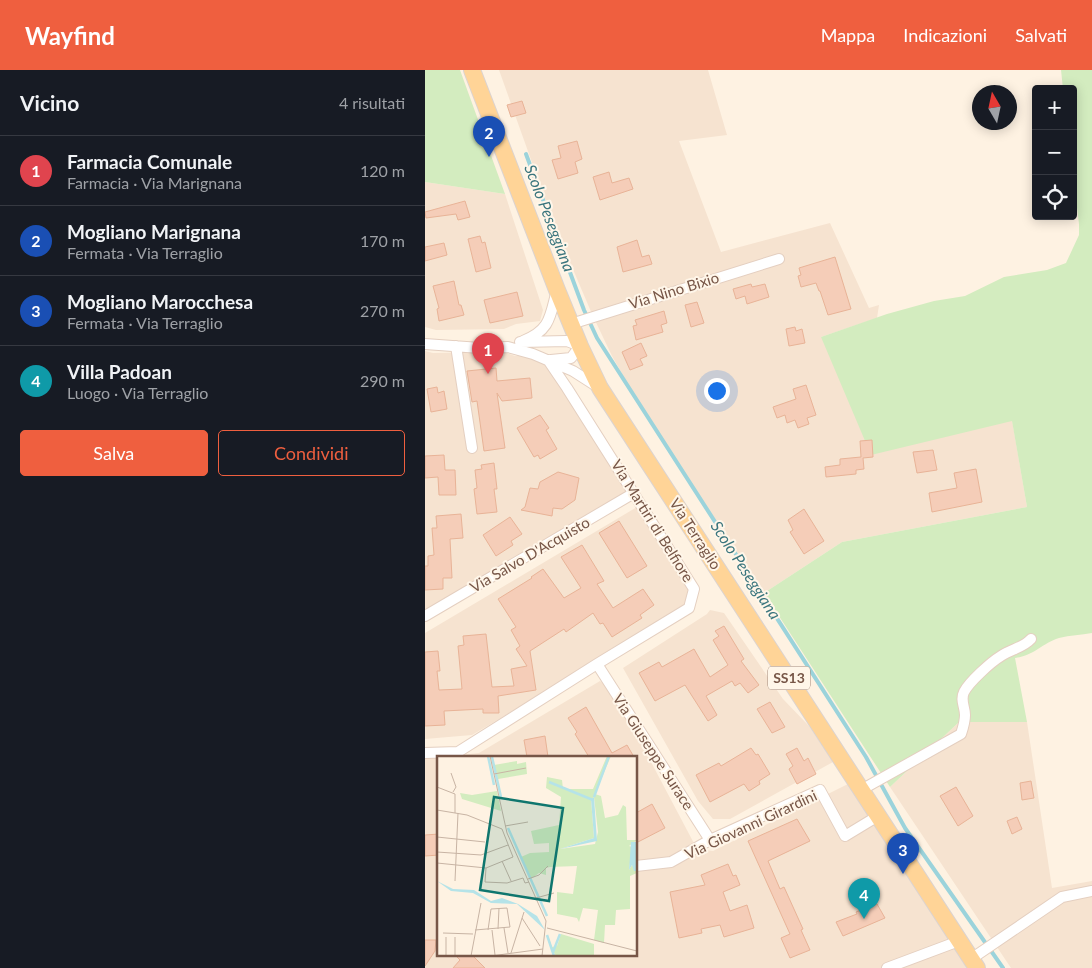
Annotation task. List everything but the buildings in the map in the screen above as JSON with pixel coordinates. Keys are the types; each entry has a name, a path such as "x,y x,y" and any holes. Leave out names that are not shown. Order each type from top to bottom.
{"main road":[{"name":"Via Terraglio","path":"472,70 557,290 576,322 580,346 600,388 867,787 873,820 959,941 977,959"}],"street":[{"name":"Via Nino Bixio","path":"576,322 593,315 779,259"},
{"path":"509,347 532,337 547,324 557,290"},
{"path":"520,342 567,341 580,346 571,358 548,360"},
{"path":"425,344 480,348 509,347 533,354 573,371 600,388"},
{"path":"456,346 472,448"},
{"name":"Via Martiri di Belfiore","path":"425,753 458,754 597,664 689,608 694,589 548,360"},
{"name":"Via Salvo D'Acquisto","path":"425,616 634,493"},
{"path":"867,787 961,734 965,724 962,703 964,692 1000,656 1026,645 1031,639"},
{"name":"Via Giuseppe Surace","path":"597,664 710,840"},
{"name":"Via Giovanni Girardini","path":"637,866 671,862 710,840 820,790 845,836 873,820"},
{"path":"977,959 993,943 1062,897 1092,891"},
{"path":"887,968 959,941"}],"shaded area":[{"path":"499,70 708,70 727,135 679,141 721,252 830,223 869,308 879,305 877,318 821,337 1012,420 1027,507 842,542 764,593 638,402 612,356 555,227"},
{"path":"425,182 505,194 543,310 540,321 516,324 504,329 436,330 425,327"},
{"path":"425,351 433,353 504,352 515,356 543,356 627,491 425,611"},
{"path":"637,507 688,586 693,600 615,650 472,735 425,739 425,633"},
{"path":"710,610 724,613 783,699 809,726 833,762 730,819 713,819 698,801 623,668 707,614"},
{"path":"600,681 614,692 697,849 713,851 848,784 968,968 425,968 425,758 437,757 437,956 637,956 637,756 451,756 479,753"},
{"path":"959,722 1027,722 1052,888 1092,881 1092,968 1011,968 890,787"}],"green space":[{"path":"425,70 460,70 505,194 425,182"},
{"path":"1061,70 1092,70 1092,633 1059,638 1034,652 1015,658 1027,722 959,722 890,787 764,593 842,542 1027,507 1012,421 871,455 821,337 887,314 934,301 965,296 1004,277 1047,270 1066,263 1079,235 1077,207 1077,85 1063,85"}],"waterway":[{"name":"Scolo Peseggiana","path":"526,154 584,310 597,338 866,757 905,828 1003,968"}],"place":[{"name":"Mogliano Marignana","path":"489,157"},
{"name":"Farmacia Comunale","path":"488,374"},
{"name":"Mogliano Marocchesa","path":"903,874"},
{"name":"Villa Padoan","path":"864,919"}]}
